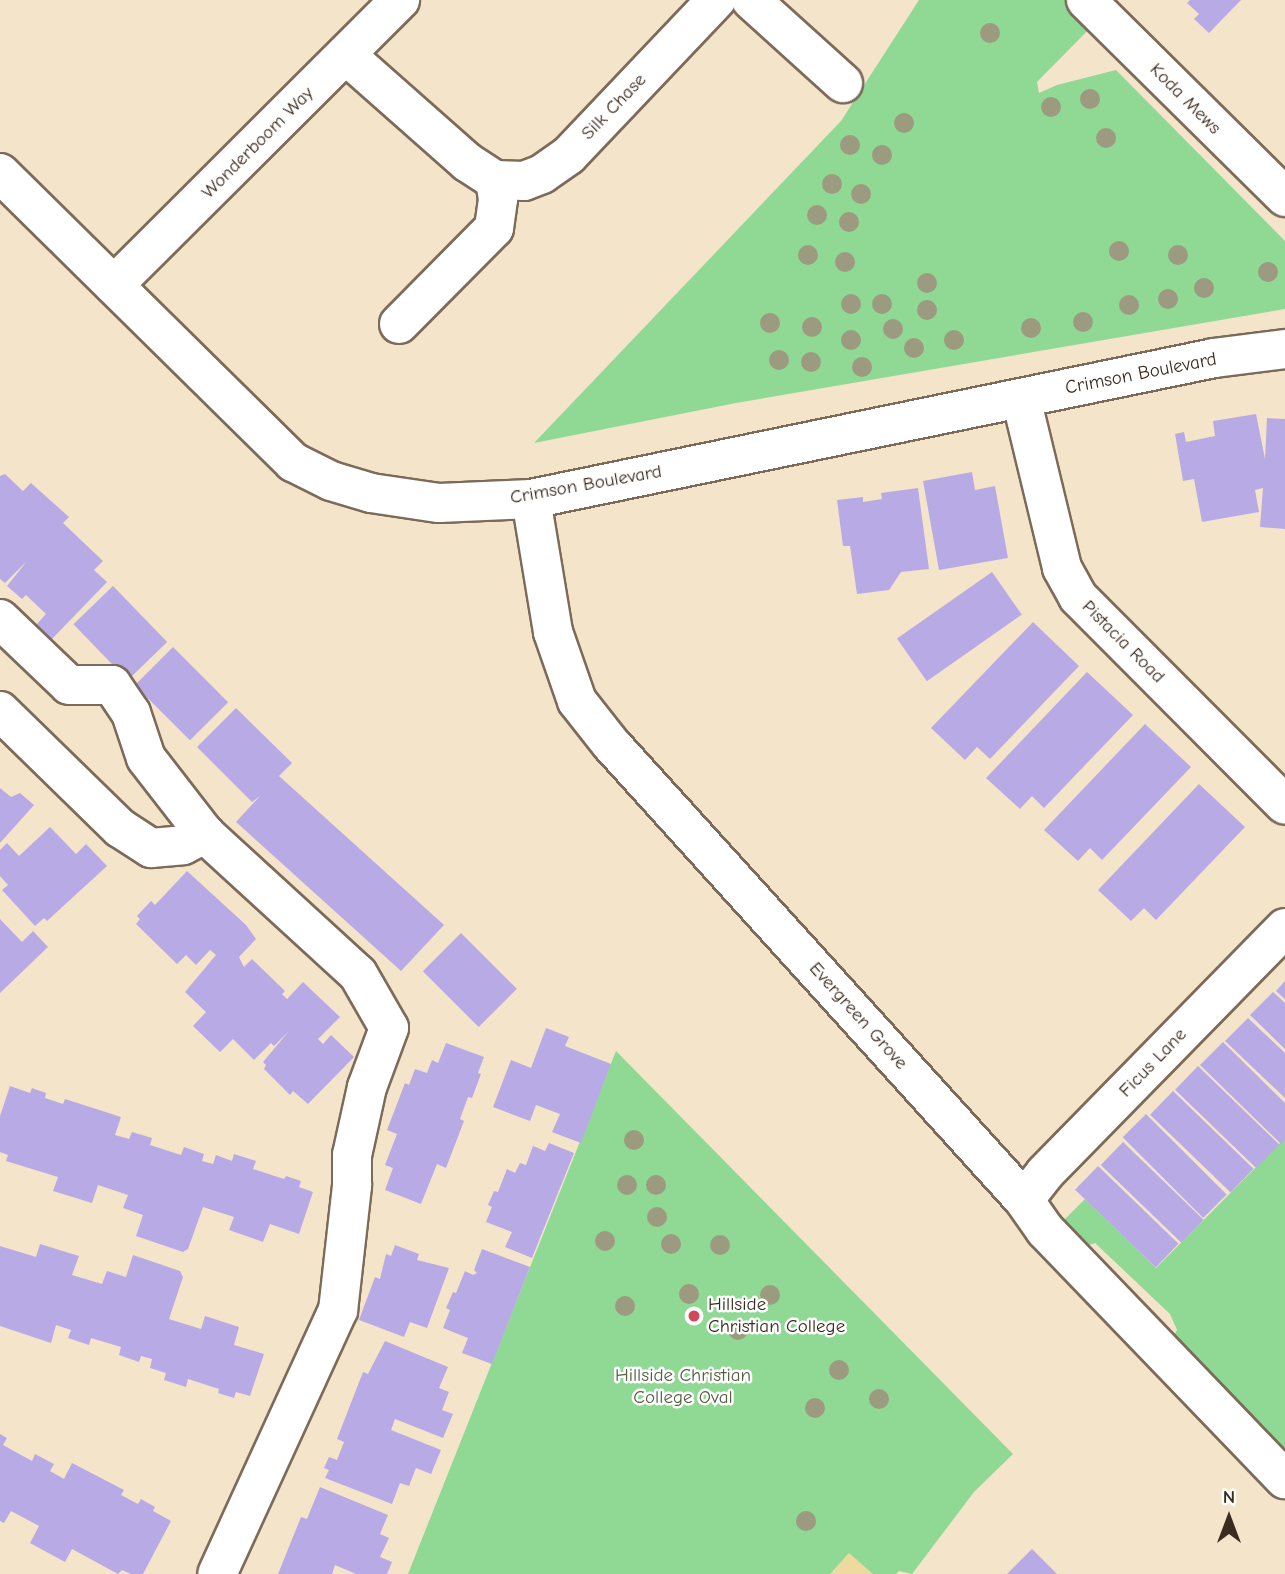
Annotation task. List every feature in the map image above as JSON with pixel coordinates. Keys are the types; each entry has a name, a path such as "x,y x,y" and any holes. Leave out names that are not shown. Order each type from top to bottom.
{"street":[{"name":"Wonderboom Way","path":"114,285 400,0"},
{"name":"Silk Chase","path":"495,180 524,181 542,174 569,155 716,0"},
{"path":"751,0 843,83"},
{"name":"Koda Mews","path":"1086,0 1285,197"},
{"path":"345,55 390,91 444,143 495,180 498,199 494,228 399,324"},
{"name":"Crimson Boulevard","path":"0,173 293,462 331,481 384,495 439,503 531,499 1214,358 1285,349"},
{"name":"Pistacia Road","path":"1021,398 1062,568 1078,597 1285,805"},
{"name":"Evergreen Grove","path":"531,499 553,632 576,701 611,744 1024,1200 1045,1230 1285,1479"},
{"path":"0,619 69,685 112,685 131,713 146,758 205,834 358,974 389,1028 367,1087 352,1155 352,1186 338,1310 217,1574"},
{"path":"0,711 120,828 151,848 183,845 205,834"},
{"name":"Ficus Lane","path":"1024,1200 1045,1173 1285,928"}],"green space":[{"path":"919,0 1086,0 1102,16 1037,82 1039,93 1057,85 1116,70 1285,241 1285,309 736,403 534,443 841,121"},
{"name":"Hillside Christian College Oval","path":"616,1051 1013,1454 974,1492 912,1574 899,1571 896,1574 408,1574"},
{"path":"1285,1138 1285,1454 1169,1345 1177,1330 1170,1314 1095,1243 1080,1248 1061,1223 1085,1199 1156,1268"}],"sand":[{"path":"849,1553 873,1574 830,1574"}],"building":[{"path":"1190,0 1241,0 1209,33 1194,19 1199,14 1187,3"},
{"path":"1256,414 1265,459 1267,418 1285,419 1285,529 1260,527 1263,488 1255,490 1259,512 1202,522 1194,479 1183,481 1175,434 1184,432 1186,442 1215,436 1213,421"},
{"path":"972,472 975,490 995,486 1008,558 939,570 923,481"},
{"path":"5,474 23,491 31,483 69,517 63,523 103,561 94,570 107,582 52,639 36,625 46,614 26,595 22,599 7,586 27,561 5,583 0,579 0,476"},
{"path":"918,488 929,569 901,572 889,590 857,594 850,546 843,546 837,500 863,497 863,502 882,499 881,493"},
{"path":"992,572 1022,615 927,681 897,639"},
{"path":"113,586 167,642 128,680 73,624"},
{"path":"1033,622 1079,666 990,759 977,747 965,760 931,728"},
{"path":"173,647 228,702 190,740 135,685"},
{"path":"1087,672 1133,715 1044,808 1032,796 1020,809 986,778"},
{"path":"236,708 292,763 279,776 444,925 401,971 236,822 260,796 252,802 197,747"},
{"path":"1145,724 1191,767 1102,860 1090,848 1078,861 1044,830"},
{"path":"1199,784 1245,827 1156,920 1144,908 1131,921 1098,890"},
{"path":"0,788 11,797 20,793 34,805 0,843"},
{"path":"50,827 76,854 86,844 107,866 47,921 44,918 35,926 2,890 8,885 0,876 0,850 7,843 19,856"},
{"path":"187,871 246,925 256,939 239,957 244,967 252,959 285,991 282,994 287,999 303,982 340,1017 318,1039 323,1044 331,1035 354,1057 308,1104 293,1091 290,1095 264,1069 266,1065 263,1062 289,1031 274,1046 271,1043 254,1060 233,1039 220,1052 193,1026 206,1012 185,992 216,955 210,950 196,965 186,955 177,964 136,924 140,919 137,916 151,901 155,905"},
{"path":"0,919 22,942 33,931 48,947 0,993"},
{"path":"461,933 517,989 479,1027 423,971"},
{"path":"1285,981 1285,999 1276,991"},
{"path":"1273,992 1285,1003 1285,1049 1250,1015"},
{"path":"1248,1018 1285,1053 1285,1098 1225,1041"},
{"path":"546,1028 569,1037 565,1046 611,1064 581,1143 552,1132 560,1114 536,1105 530,1121 493,1107 511,1060 531,1068"},
{"path":"1223,1042 1285,1103 1285,1140 1281,1144 1200,1065"},
{"path":"446,1043 484,1057 478,1073 481,1074 472,1098 468,1097 460,1119 464,1121 446,1168 437,1164 421,1204 385,1190 393,1168 385,1165 397,1134 387,1130 405,1083 409,1085 415,1069 427,1073 432,1060 438,1063"},
{"path":"1198,1066 1279,1144 1256,1168 1175,1090"},
{"path":"10,1086 30,1093 32,1088 46,1093 45,1098 63,1104 65,1099 121,1117 115,1135 129,1139 132,1132 152,1138 150,1145 181,1155 184,1147 204,1154 202,1161 213,1164 216,1155 232,1161 234,1154 256,1161 253,1169 284,1179 286,1176 301,1181 299,1187 313,1192 299,1234 270,1224 263,1242 229,1230 234,1217 203,1207 188,1249 183,1252 136,1236 143,1215 123,1208 128,1195 98,1185 92,1203 53,1191 58,1177 6,1161 8,1155 0,1152 0,1116"},
{"path":"1173,1091 1254,1169 1231,1193 1150,1115"},
{"path":"1146,1114 1227,1195 1203,1218 1123,1137"},
{"path":"1123,1142 1204,1220 1181,1243 1101,1165"},
{"path":"549,1143 574,1153 532,1258 505,1247 512,1232 486,1222 492,1207 488,1205 494,1191 498,1192 507,1169 515,1173 520,1163 526,1165 533,1146 545,1151"},
{"path":"1098,1166 1179,1244 1156,1268 1075,1190"},
{"path":"40,1244 79,1256 72,1275 102,1284 107,1271 126,1277 133,1255 180,1271 183,1277 169,1319 201,1329 205,1316 239,1327 234,1345 264,1354 250,1396 236,1392 234,1398 218,1393 219,1389 188,1379 186,1387 164,1380 166,1373 150,1368 152,1359 141,1356 139,1362 119,1355 121,1347 91,1338 89,1345 68,1338 71,1330 56,1325 51,1343 0,1326 0,1246 36,1257"},
{"path":"395,1245 419,1254 417,1260 449,1268 427,1328 410,1322 404,1337 359,1320 375,1277 380,1279 386,1254 391,1256"},
{"path":"482,1249 530,1267 492,1364 462,1353 468,1338 443,1328 450,1310 446,1308 453,1292 456,1293 465,1271 473,1275 477,1273 474,1270"},
{"path":"385,1341 448,1367 439,1388 449,1392 442,1410 453,1414 443,1438 395,1419 391,1430 441,1450 431,1474 416,1468 409,1486 400,1483 392,1504 325,1478 329,1470 324,1468 329,1457 337,1460 344,1442 337,1439 363,1372 368,1374"},
{"path":"0,1434 7,1438 3,1445 32,1461 35,1454 54,1464 50,1471 64,1479 72,1463 124,1490 121,1495 138,1504 141,1499 155,1507 153,1511 171,1521 143,1574 131,1574 122,1570 118,1574 72,1549 65,1562 30,1543 39,1526 11,1511 4,1523 0,1521"},
{"path":"320,1487 388,1515 380,1534 389,1538 380,1557 392,1562 387,1574 356,1574 335,1565 332,1574 278,1574 301,1517 307,1519"},
{"path":"1032,1549 1057,1574 1007,1574"}],"place":[{"name":"Hillside Christian College","path":"694,1316"}]}
